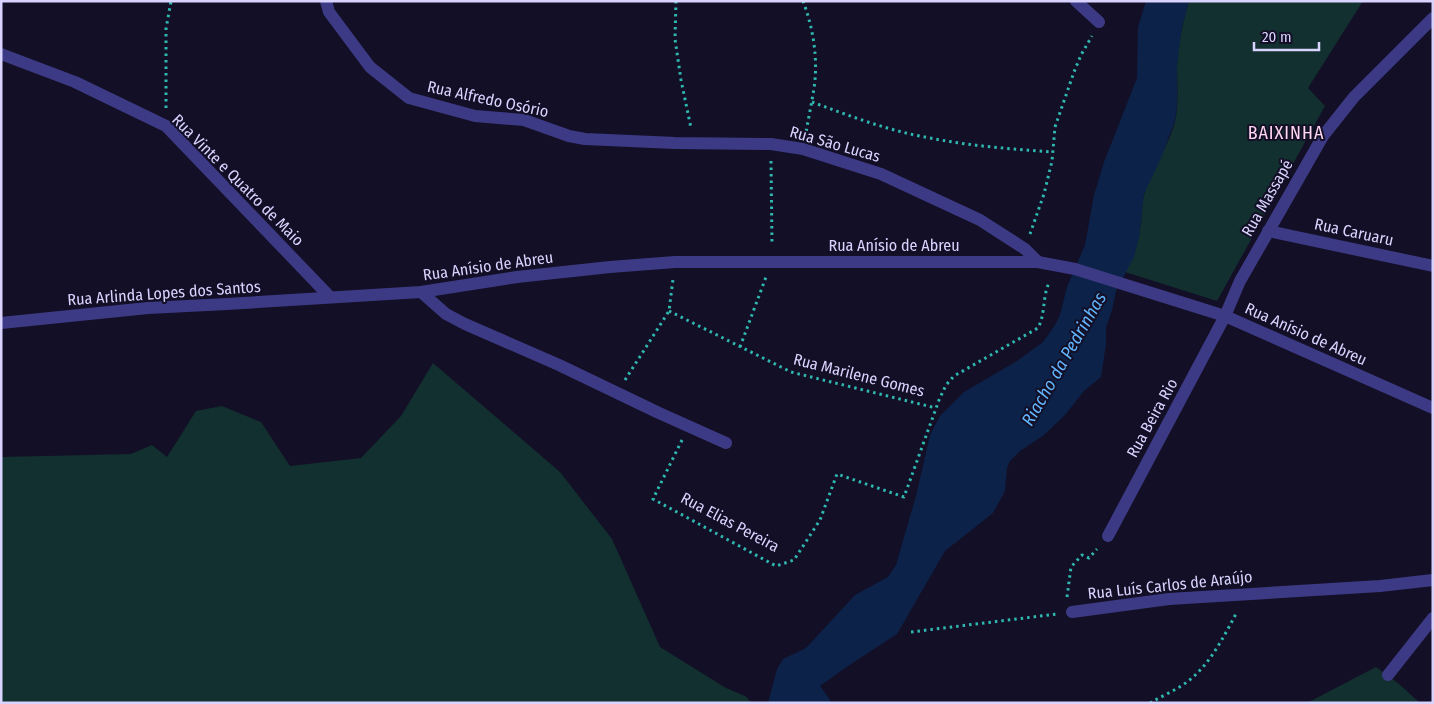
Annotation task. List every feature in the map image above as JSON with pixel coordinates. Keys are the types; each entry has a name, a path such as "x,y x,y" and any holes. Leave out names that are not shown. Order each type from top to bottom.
{"street":[{"name":"Rua Alfredo Osório","path":"326,1 333,18 370,67 409,98 466,114 524,120 569,136 600,140"},
{"path":"1076,1 1099,22"},
{"name":"Rua Massapé","path":"1225,316 1240,280 1323,136 1354,97 1433,18"},
{"name":"Rua Vinte e Quatro de Maio","path":"1,54 75,82 166,126 330,297"},
{"name":"Rua São Lucas","path":"600,140 771,144 803,149 881,174 980,220 1025,248 1038,262"},
{"name":"Rua Caruaru","path":"1268,231 1433,266"},
{"name":"Rua Anísio de Abreu","path":"330,297 421,292 517,277 675,262 1038,262 1055,269 1098,276 1225,316 1433,408"},
{"path":"421,292 446,314 726,443"},
{"name":"Rua Arlinda Lopes dos Santos","path":"1,324 148,308 330,297"},
{"name":"Rua Beira Rio","path":"1108,536 1225,316"},
{"name":"Rua Luís Carlos de Araújo","path":"1072,612 1168,599 1380,586 1433,580"},
{"path":"1388,675 1433,618"}],"path":[{"path":"166,126 166,29 171,1"},
{"path":"676,1 675,39 694,143"},
{"path":"803,1 808,15 815,53 814,93 803,149"},
{"path":"1025,248 1044,194 1055,127 1081,55 1099,22"},
{"path":"812,102 870,123 928,138 998,148 1052,152"},
{"path":"617,393 669,311 675,262"},
{"name":"Rua Elias Pereira","path":"688,426 653,499 776,566 794,560 820,520 837,474 904,496 946,385 954,376 1038,328 1044,314 1046,288 1055,269"},
{"name":"Rua Marilene Gomes","path":"669,311 791,372 936,408"},
{"path":"1072,612 1066,596 1071,567 1082,555 1089,558 1108,536"},
{"path":"1150,703 1188,681 1205,664 1226,633 1246,593"},
{"name":"Rua Luís Carlos de Araújo","path":"911,632 1072,612"}],"green space":[{"path":"1189,1 1363,1 1308,88 1325,106 1217,301 1125,272 1137,242 1142,202 1147,186 1175,122 1178,49"},
{"path":"433,363 560,472 612,539 660,647 726,688 745,696 752,703 1,703 1,457 131,454 152,445 167,457 196,411 222,406 261,422 290,466 361,458 401,416"},
{"path":"1376,667 1420,703 1307,703"}],"water":[{"name":"Riacho da Pedrinhas","path":"1146,1 1189,1 1182,27 1177,64 1177,106 1175,121 1161,158 1144,194 1139,238 1134,257 1116,291 1106,327 1106,344 1101,377 1084,391 1065,415 1044,435 1020,451 1010,461 1007,468 1005,491 993,513 945,551 897,634 820,686 832,703 768,703 777,669 783,659 806,648 855,595 888,577 896,565 916,496 930,435 940,416 964,392 1017,361 1043,342 1055,325 1060,315 1067,287 1085,245 1094,195 1104,162 1137,78 1138,27"}],"district":[{"name":"BAIXINHA","path":"1286,133"}]}
